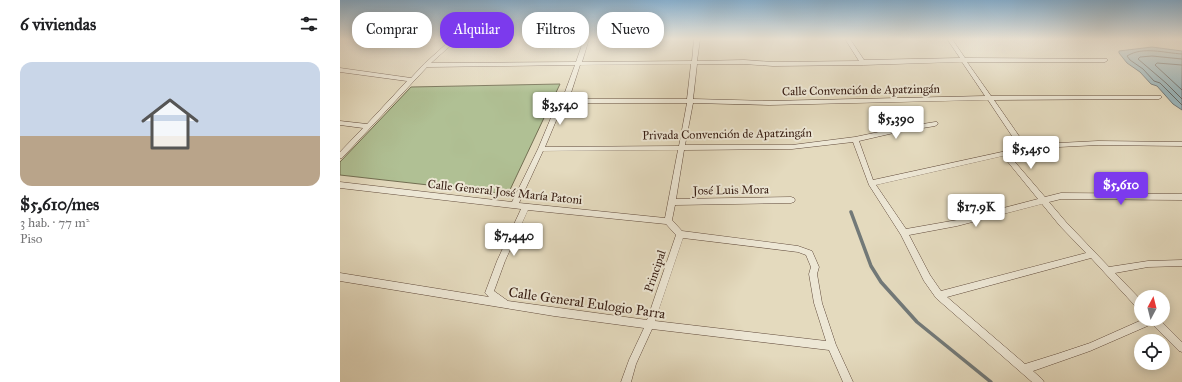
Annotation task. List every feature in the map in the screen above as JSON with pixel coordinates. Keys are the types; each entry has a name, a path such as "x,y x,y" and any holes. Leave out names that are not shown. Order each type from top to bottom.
{"street":[{"path":"340,156 435,57"},
{"path":"514,206 558,108 565,101 581,57"},
{"path":"695,57 690,101 668,221 680,234 798,249 809,253 815,267 813,274 818,303 832,346 848,382"},
{"path":"859,57 863,63"},
{"path":"962,57 1024,148"},
{"path":"426,65 744,62 773,64 964,60 1105,60"},
{"path":"340,70 412,80"},
{"name":"Calle Convención de Apatzingán","path":"565,101 769,102 1158,97"},
{"path":"340,123 368,126"},
{"name":"Privada Convención de Apatzingán","path":"541,148 792,147 855,139 935,124"},
{"path":"855,139 871,183 904,233 927,278 939,295 1039,382"},
{"path":"871,183 1024,148 1059,144 1182,144"},
{"path":"1004,153 1091,255 1134,299"},
{"name":"Calle General José María Patoni","path":"340,185 514,206 668,221"},
{"path":"904,233 957,223 1043,200 1070,196 1182,197"},
{"name":"José Luis Mora","path":"672,202 791,200"},
{"path":"508,305 489,293 501,262 526,207"},
{"name":"Principal","path":"626,382 632,363 650,325 680,234"},
{"path":"939,295 1091,255"},
{"path":"1108,271 1148,264 1182,263"},
{"name":"Calle General Eulogio Parra","path":"340,276 508,305 650,325 832,346"},
{"path":"1024,369 1055,361 1118,336 1139,326"},
{"path":"1160,326 1182,348"}],"green space":[{"path":"560,84 508,194 340,175 340,162 411,87"}],"water":[{"path":"1122,57 1182,57 1182,110 1173,104 1157,86 1151,84 1140,72 1127,63"}],"waterway":[{"path":"851,212 871,266 881,282 917,322 991,382"}]}
